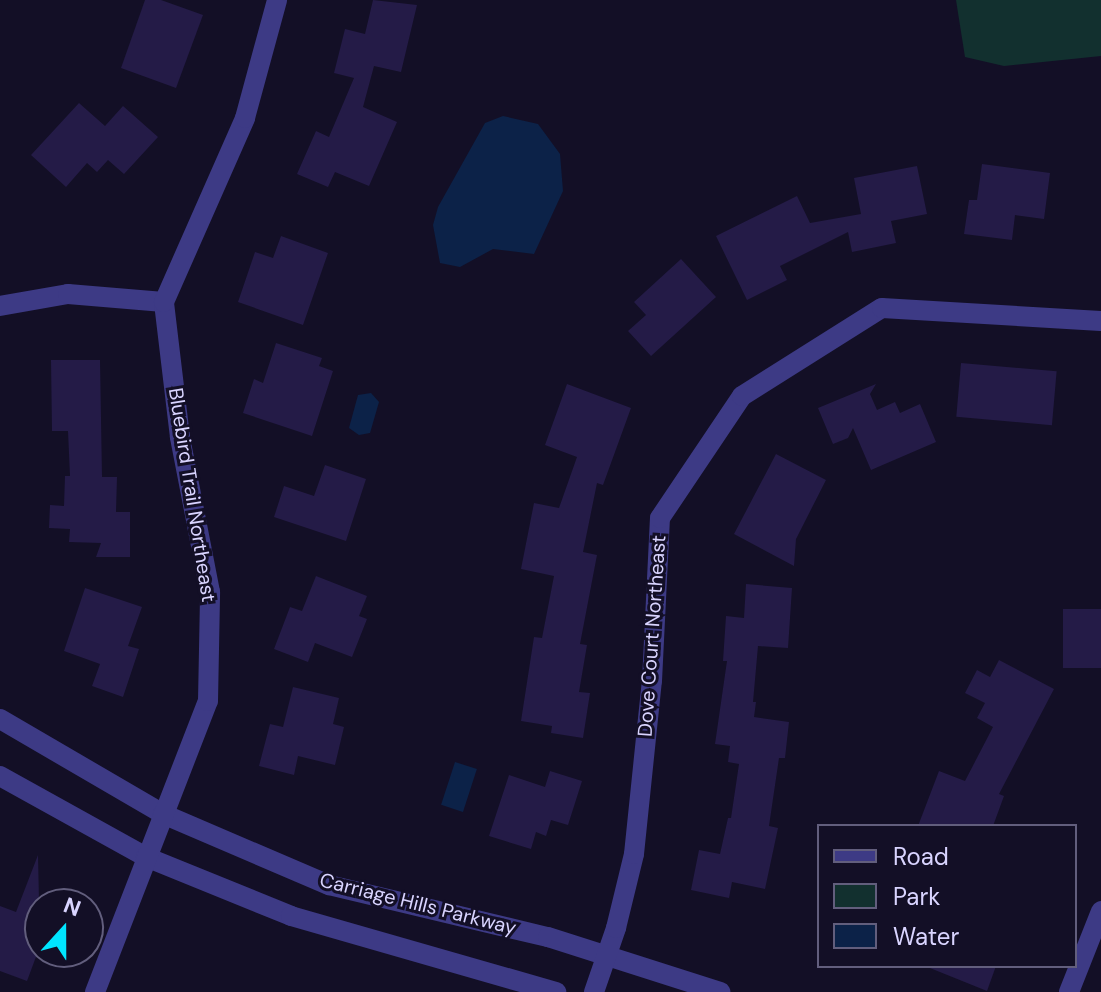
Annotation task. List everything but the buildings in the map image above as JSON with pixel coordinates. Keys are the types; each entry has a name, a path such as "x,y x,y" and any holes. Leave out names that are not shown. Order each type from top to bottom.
{"street":[{"path":"0,306 68,294 164,302 245,118 277,0"},
{"name":"Bluebird Trail Northeast","path":"95,992 208,701 210,592 180,437 164,302"},
{"name":"Dove Court Northeast","path":"594,992 607,958 634,854 652,681 660,518 742,396 882,308 1101,321"},
{"name":"Carriage Hills Parkway","path":"0,719 163,814 329,885 548,937 720,992"},
{"path":"0,776 146,857 291,916 556,992"},
{"path":"1069,992 1101,911"}],"green space":[{"path":"956,0 1101,0 1101,56 1004,66 965,57"}],"water":[{"path":"503,116 538,124 560,154 563,191 534,254 493,249 460,267 440,263 433,225 438,207 485,123"},
{"path":"371,393 379,402 370,433 359,435 349,428 358,395"},
{"path":"455,762 477,769 463,812 441,805"}]}
